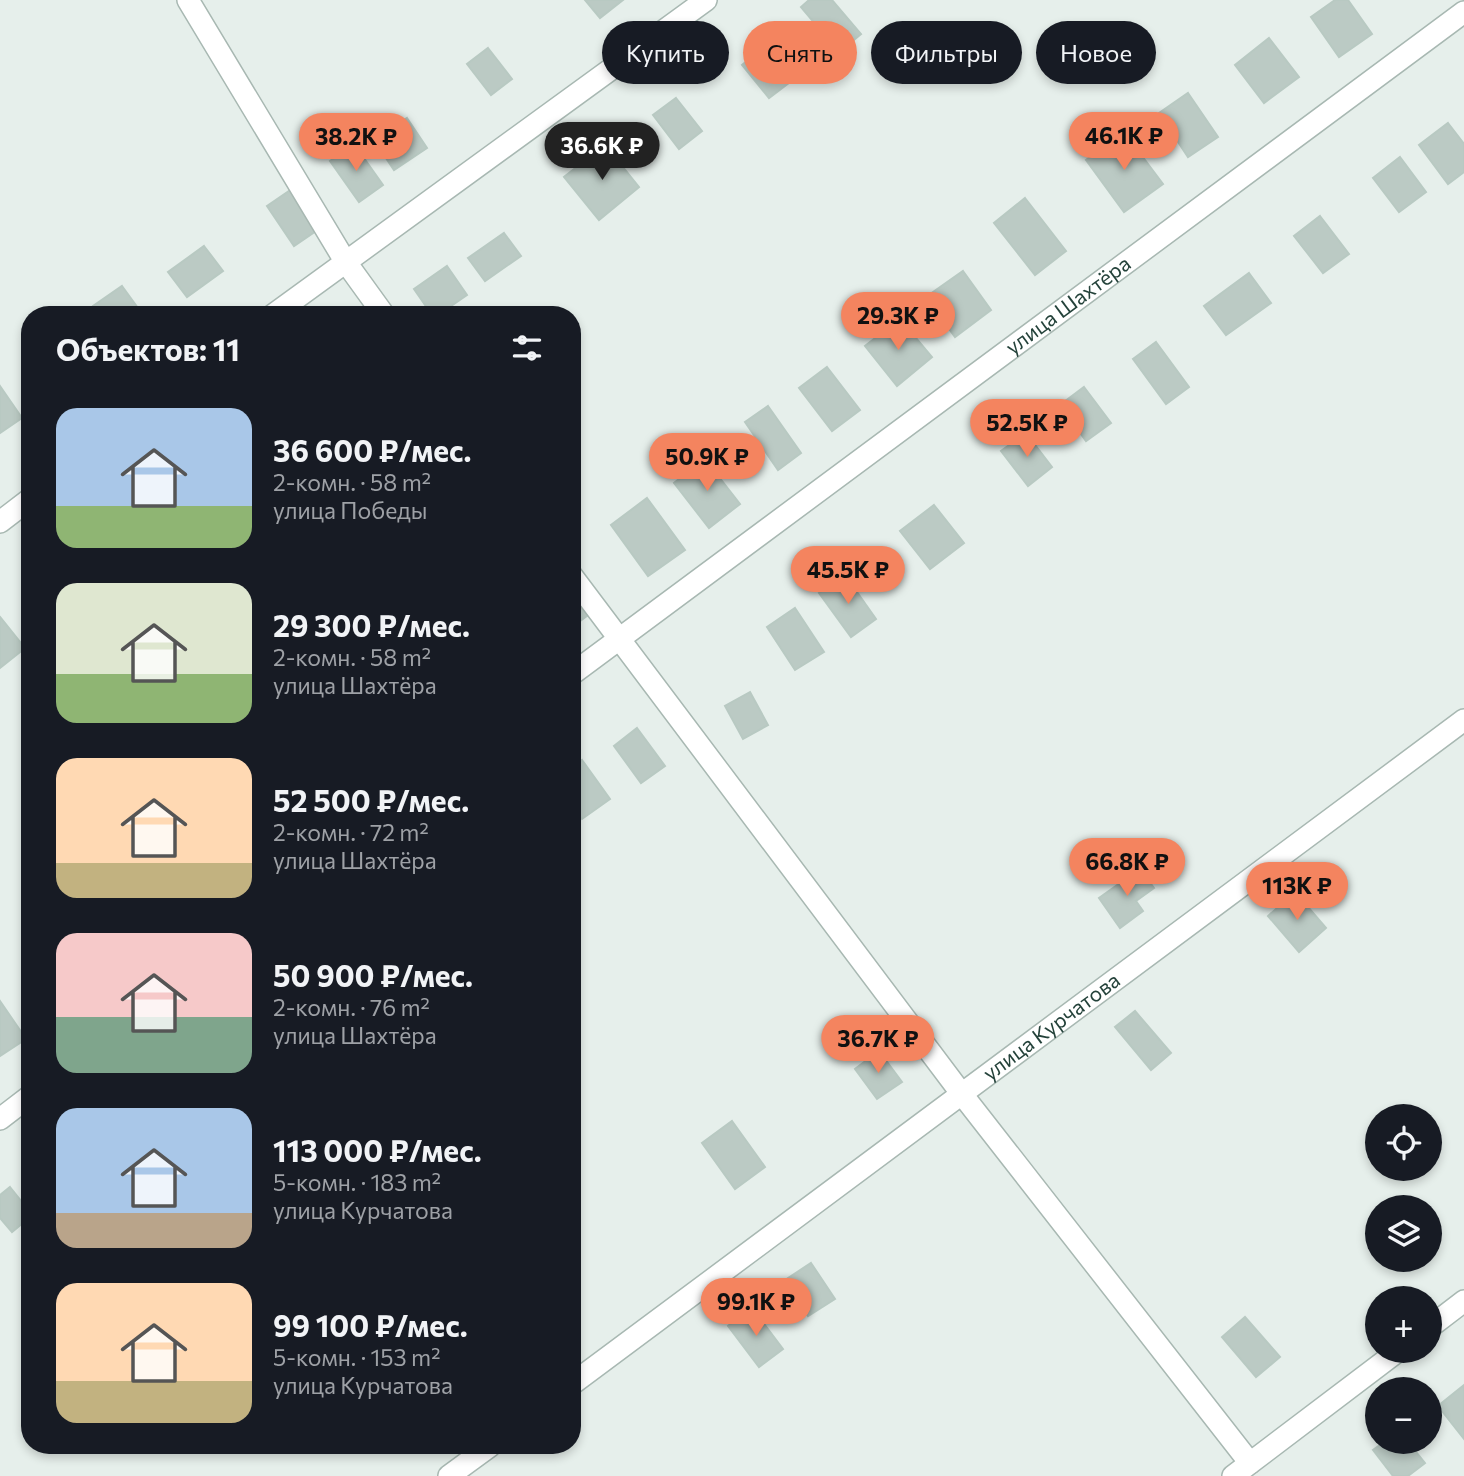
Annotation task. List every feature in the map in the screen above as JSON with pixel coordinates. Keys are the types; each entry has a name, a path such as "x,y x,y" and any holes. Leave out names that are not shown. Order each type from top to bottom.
{"street":[{"path":"188,0 345,261 378,306"},
{"path":"285,306 706,0"},
{"name":"улица Шахтёра","path":"581,667 1464,12"},
{"path":"0,522 21,506"},
{"path":"581,588 1241,1470 1382,1363"},
{"name":"улица Курчатова","path":"581,1377 1464,720"},
{"path":"0,1119 21,1103"},
{"path":"1442,1318 1464,1301"},
{"path":"449,1476 479,1454"}],"building":[{"path":"585,0 623,0 600,18"},
{"path":"809,0 832,0 850,21 813,21 801,7"},
{"path":"1335,0 1348,0 1372,34 1339,57 1311,17"},
{"path":"1269,38 1299,77 1264,103 1235,65"},
{"path":"488,48 512,79 491,95 467,64"},
{"path":"758,84 787,84 769,98"},
{"path":"1188,93 1218,137 1188,157 1159,113"},
{"path":"676,98 702,131 679,149 653,115"},
{"path":"407,118 427,148 394,170 374,140"},
{"path":"1448,123 1464,144 1464,172 1448,184 1419,145"},
{"path":"1124,132 1163,184 1124,212 1086,160"},
{"path":"354,144 383,185 359,202 330,161"},
{"path":"605,145 639,187 599,220 564,177"},
{"path":"1400,157 1426,192 1399,212 1373,178"},
{"path":"292,189 319,229 294,246 267,206"},
{"path":"1025,198 1066,251 1035,275 994,223"},
{"path":"1320,216 1349,254 1323,273 1294,236"},
{"path":"504,233 521,256 485,281 468,258"},
{"path":"204,246 223,271 187,297 168,272"},
{"path":"447,266 467,295 451,306 426,306 414,289"},
{"path":"963,271 991,310 955,337 926,297"},
{"path":"1249,273 1271,303 1226,335 1204,306"},
{"path":"122,286 136,306 93,306"},
{"path":"900,319 932,357 897,386 865,346"},
{"path":"1156,342 1189,387 1166,404 1133,359"},
{"path":"827,367 860,410 832,431 799,388"},
{"path":"0,386 21,419 0,433"},
{"path":"1084,387 1111,423 1086,441 1060,405"},
{"path":"768,406 801,453 778,470 745,422"},
{"path":"1026,433 1052,467 1028,486 1001,451"},
{"path":"705,459 740,504 709,528 674,483"},
{"path":"647,498 685,550 648,576 611,525"},
{"path":"934,505 964,543 930,569 900,531"},
{"path":"845,575 876,619 851,637 819,593"},
{"path":"581,591 595,610 581,620"},
{"path":"795,608 824,652 795,670 767,627"},
{"path":"0,617 21,643 21,651 0,668"},
{"path":"750,692 768,725 743,739 725,706"},
{"path":"637,728 665,766 641,783 614,746"},
{"path":"581,761 610,799 582,819 581,818"},
{"path":"1140,869 1154,888 1136,901 1143,911 1120,928 1099,898"},
{"path":"1295,892 1326,928 1299,952 1268,916"},
{"path":"0,1001 21,1032 21,1042 0,1056"},
{"path":"1135,1011 1171,1053 1151,1070 1115,1027"},
{"path":"879,1051 902,1082 877,1099 855,1069"},
{"path":"732,1121 765,1167 735,1189 702,1143"},
{"path":"10,1187 21,1201 21,1224 12,1232 0,1218 0,1195"},
{"path":"811,1263 835,1299 808,1316 785,1280"},
{"path":"752,1308 783,1349 759,1367 728,1326"},
{"path":"1245,1317 1280,1357 1256,1377 1222,1337"},
{"path":"1464,1385 1464,1439 1442,1411 1442,1403"},
{"path":"1376,1454 1418,1454 1425,1463 1408,1476 1393,1476"}]}
